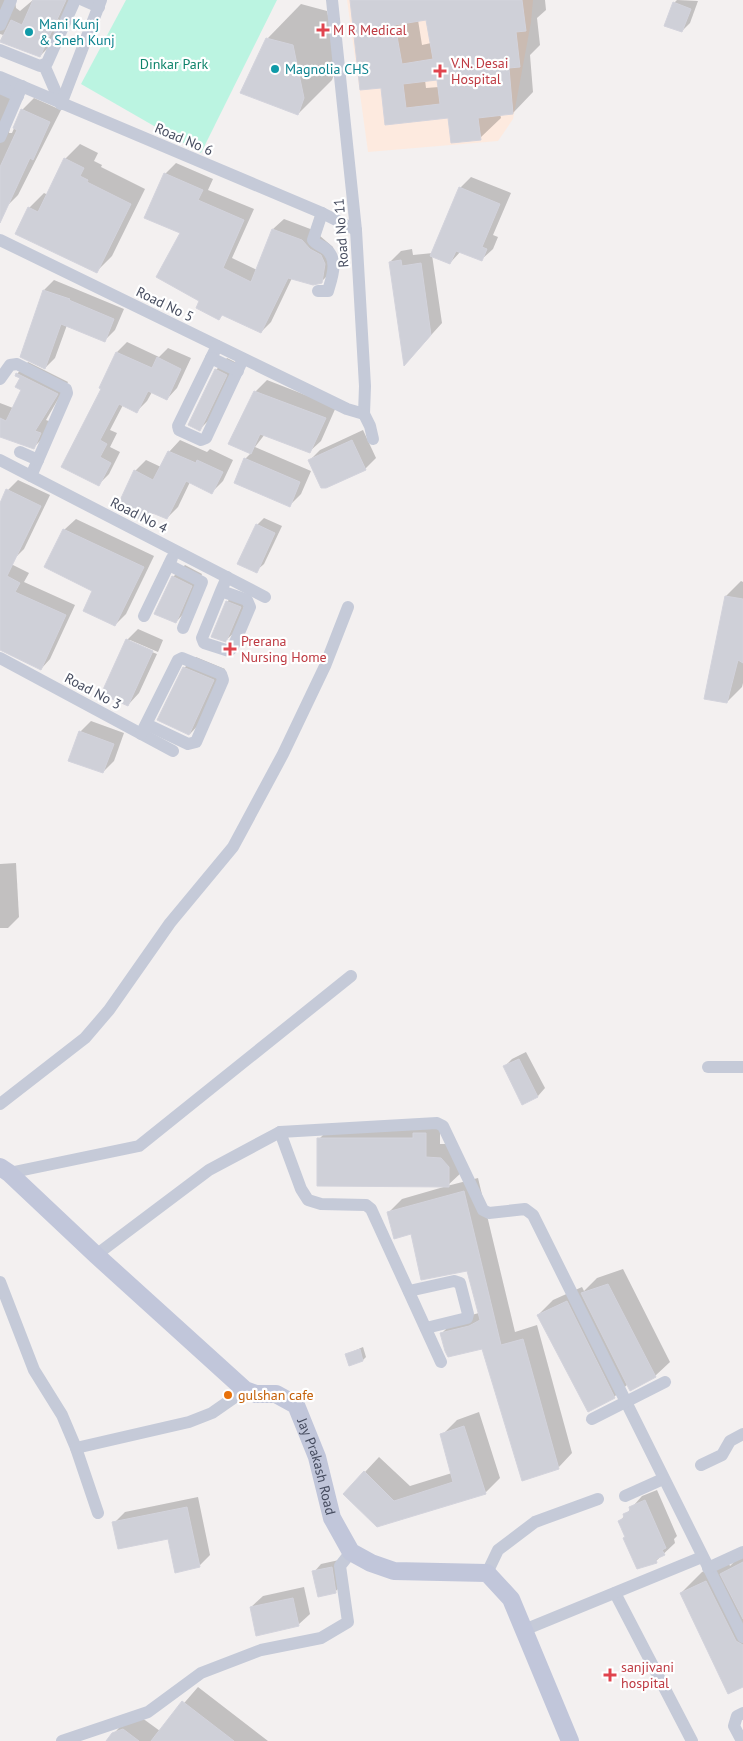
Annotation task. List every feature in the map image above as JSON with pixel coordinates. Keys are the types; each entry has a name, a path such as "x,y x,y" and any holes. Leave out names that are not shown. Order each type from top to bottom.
{"street":[{"path":"0,25 11,0"},
{"path":"44,66 49,60 75,0"},
{"path":"61,104 100,3 83,0"},
{"name":"Road No 11","path":"328,1 356,230 365,386 364,414"},
{"path":"0,50 44,66"},
{"path":"44,66 61,104"},
{"name":"Road No 6","path":"0,76 20,91 61,104 322,213 356,230"},
{"path":"0,88 20,91 0,137"},
{"path":"318,291 328,291 334,272 332,257 326,249 313,240 322,213"},
{"name":"Road No 5","path":"0,240 216,346 241,365 318,395 347,409 364,414"},
{"path":"211,358 241,365 206,438 200,440 179,430 178,426 216,346"},
{"path":"0,379 10,365 17,364 66,389 66,397 31,476"},
{"path":"364,414 373,438"},
{"path":"20,452 38,460"},
{"name":"Road No 4","path":"0,460 265,596"},
{"path":"144,616 176,551"},
{"path":"169,565 184,578 202,582 183,628"},
{"path":"221,591 247,600 250,607 233,647 229,651 204,643 202,638 221,591 227,577"},
{"path":"0,1104 86,1038 109,1010 170,923 233,847 325,666 348,607"},
{"name":"Road No 3","path":"0,658 144,729 173,751"},
{"path":"182,658 221,674 223,680 196,742 188,744 144,729 182,658"},
{"path":"5,1170 138,1146 351,976"},
{"path":"708,1067 743,1067"},
{"path":"96,1255 209,1170 280,1132 437,1123 442,1126 483,1210 489,1213 525,1209 533,1215 624,1402 743,1637"},
{"path":"280,1132 304,1195 308,1200 321,1204 366,1205 371,1209 442,1362"},
{"path":"5,1170 245,1390 212,1413 189,1422 76,1448"},
{"path":"409,1292 454,1280 460,1283 468,1314 467,1318 426,1328"},
{"path":"0,1282 34,1370 62,1415 76,1448 98,1513"},
{"path":"592,1419 666,1382"},
{"name":"Jay Prakash Road","path":"245,1390 256,1394 276,1394 296,1404 317,1457 332,1518 352,1552"},
{"path":"701,1464 722,1456 730,1441 743,1434"},
{"path":"625,1496 663,1479"},
{"path":"488,1573 498,1550 535,1522 598,1499"},
{"path":"62,1741 148,1712 202,1674 261,1650 321,1638 348,1622 340,1566 352,1552 371,1563 394,1571 488,1573 511,1598 570,1741"},
{"path":"524,1630 615,1592 705,1562 743,1552"},
{"path":"615,1592 692,1741"},
{"path":"742,1741 734,1726 737,1716 743,1713"}],"shaded area":[{"name":"V.N. Desai Hospital","path":"347,0 533,0 531,22 513,119 498,141 368,152"}],"green space":[{"name":"Dinkar Park","path":"126,0 277,0 201,153 81,84"}],"building":[{"name":"Mani Kunj & Sneh Kunj","path":"33,0 66,0 40,57 0,42 11,20 22,25"},
{"name":"V.N. Desai Hospital","path":"350,0 522,0 526,31 516,32 520,67 509,68 513,114 478,118 481,140 451,143 448,118 385,125 381,88 360,90","holes":["426,20 433,59 402,64 395,25","437,80 440,104 406,108 403,84"]},
{"path":"673,2 691,9 682,32 664,26"},
{"name":"Magnolia CHS","path":"266,38 293,45 304,98 298,115 240,93"},
{"path":"21,109 50,122 33,160 30,158 0,223 0,167 17,130 13,128"},
{"path":"64,158 84,168 80,176 88,180 87,182 131,204 97,273 15,234 28,207 38,212"},
{"path":"164,173 203,190 198,200 244,220 223,268 251,282 272,229 302,240 310,249 321,255 325,264 322,283 313,285 288,278 261,333 222,315 219,320 196,308 199,301 156,277 180,233 144,218"},
{"path":"459,187 500,204 482,247 487,249 482,261 456,251 450,264 430,256"},
{"path":"401,260 402,266 421,263 431,335 404,366 389,262"},
{"path":"43,290 70,299 114,319 105,342 61,324 45,369 20,357"},
{"path":"116,352 152,368 157,357 181,369 167,400 148,391 137,413 119,404 100,440 107,444 100,457 111,463 99,486 61,467 101,389 99,388"},
{"path":"215,369 227,375 200,431 188,425"},
{"path":"16,373 58,394 35,431 41,433 34,449 0,437 0,418 6,421 21,390 15,387 20,378 15,376"},
{"path":"254,391 326,418 310,453 260,434 251,454 228,444"},
{"path":"352,440 366,470 326,488 321,488 308,460"},
{"path":"168,451 196,463 197,460 223,472 212,494 186,481 167,519 150,512 146,522 116,509 134,470 153,480"},
{"path":"244,458 300,482 290,507 234,483"},
{"path":"6,489 41,506 7,576 20,583 15,592 66,615 41,670 0,650 0,503"},
{"path":"256,524 275,533 257,573 237,564"},
{"path":"63,529 144,567 115,626 83,611 92,591 44,567"},
{"path":"172,576 192,586 176,623 154,614"},
{"path":"725,596 743,599 743,663 738,660 727,703 704,699"},
{"path":"226,601 241,607 226,642 211,637"},
{"path":"126,639 153,651 128,706 101,694"},
{"path":"183,667 214,680 189,735 157,720"},
{"path":"79,731 114,744 103,773 68,761"},
{"path":"519,1059 538,1097 522,1105 503,1066"},
{"path":"413,1133 426,1133 426,1157 441,1158 449,1167 449,1187 317,1186 317,1138 413,1138"},
{"path":"464,1191 501,1345 523,1339 559,1469 522,1481 482,1349 448,1357 440,1333 469,1326 480,1320 467,1271 421,1280 411,1234 394,1239 387,1212"},
{"path":"608,1284 656,1377 630,1391 581,1293"},
{"path":"567,1301 615,1398 588,1412 537,1315"},
{"path":"360,1349 363,1361 349,1366 345,1354"},
{"path":"464,1426 486,1494 377,1527 343,1494 364,1471 394,1501 453,1482 440,1434"},
{"path":"645,1500 666,1548 662,1550 665,1555 656,1559 657,1563 637,1569 623,1538 625,1537 618,1521 624,1518 623,1514 630,1511 629,1507"},
{"path":"187,1507 200,1567 175,1573 168,1539 118,1549 112,1522"},
{"path":"743,1562 743,1619 720,1574"},
{"path":"332,1567 336,1593 318,1597 312,1571"},
{"path":"706,1581 736,1641 743,1645 743,1687 728,1694 680,1593"},
{"path":"293,1598 299,1626 256,1636 250,1607"},
{"path":"182,1701 234,1741 151,1741"},
{"path":"123,1729 139,1741 106,1741 112,1733"}],"place":[{"name":"M R Medical","path":"323,30"},
{"name":"Mani Kunj & Sneh Kunj","path":"29,32"},
{"name":"Magnolia CHS","path":"275,69"},
{"name":"V.N. Desai Hospital","path":"440,71"},
{"name":"Prerana Nursing Home","path":"230,649"},
{"name":"gulshan cafe","path":"228,1395"},
{"name":"sanjivani hospital","path":"610,1675"}]}
